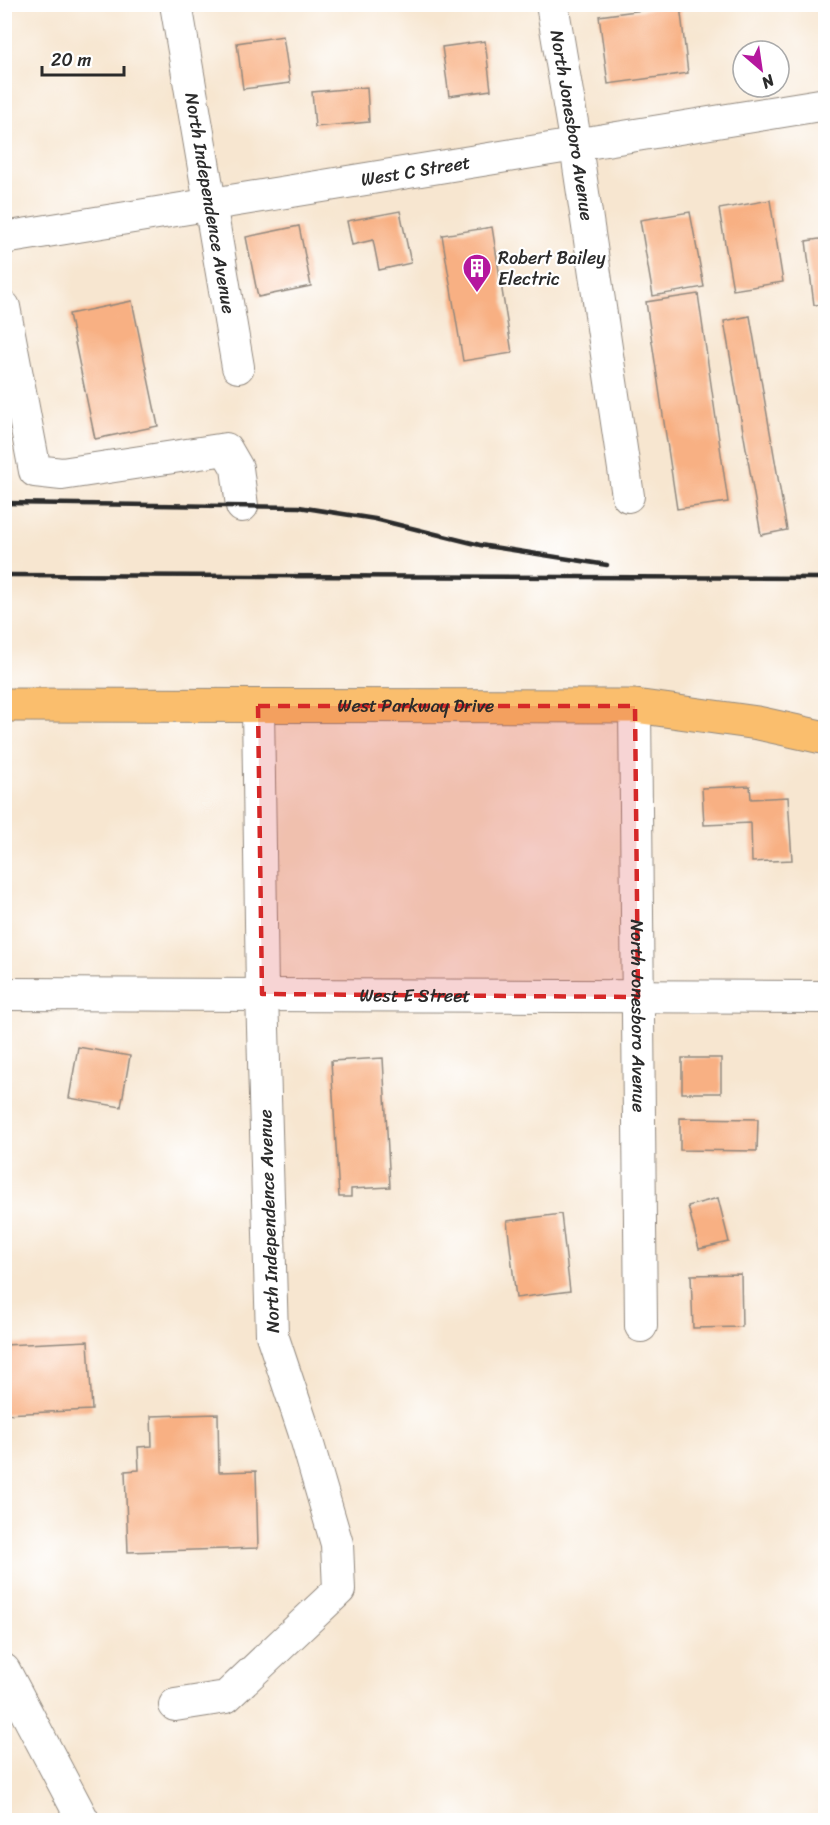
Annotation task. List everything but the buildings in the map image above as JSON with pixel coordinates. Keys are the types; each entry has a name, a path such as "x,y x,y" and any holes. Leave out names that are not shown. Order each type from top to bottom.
{"main road":[{"name":"West Parkway Drive","path":"4,705 635,706 758,723 825,738"}],"street":[{"name":"North Independence Avenue","path":"176,4 238,368"},
{"name":"North Jonesboro Avenue","path":"552,4 576,146 628,495"},
{"name":"West C Street","path":"4,238 825,104"},
{"path":"4,307 35,471 62,474 226,449 237,468 242,506"},
{"name":"North Independence Avenue","path":"175,1705 226,1697 339,1590 337,1544 304,1431 272,1335 262,994 258,706"},
{"name":"North Jonesboro Avenue","path":"635,706 641,1326"},
{"name":"West E Street","path":"4,994 825,997"},
{"path":"4,1670 83,1821"}],"highlighted area":[{"path":"258,706 635,706 638,997 262,994"}],"railway":[{"path":"4,503 299,507 375,519 480,545 607,565"},
{"path":"4,575 826,578"}],"place":[{"name":"Robert Bailey Electric","path":"477,294"}]}
